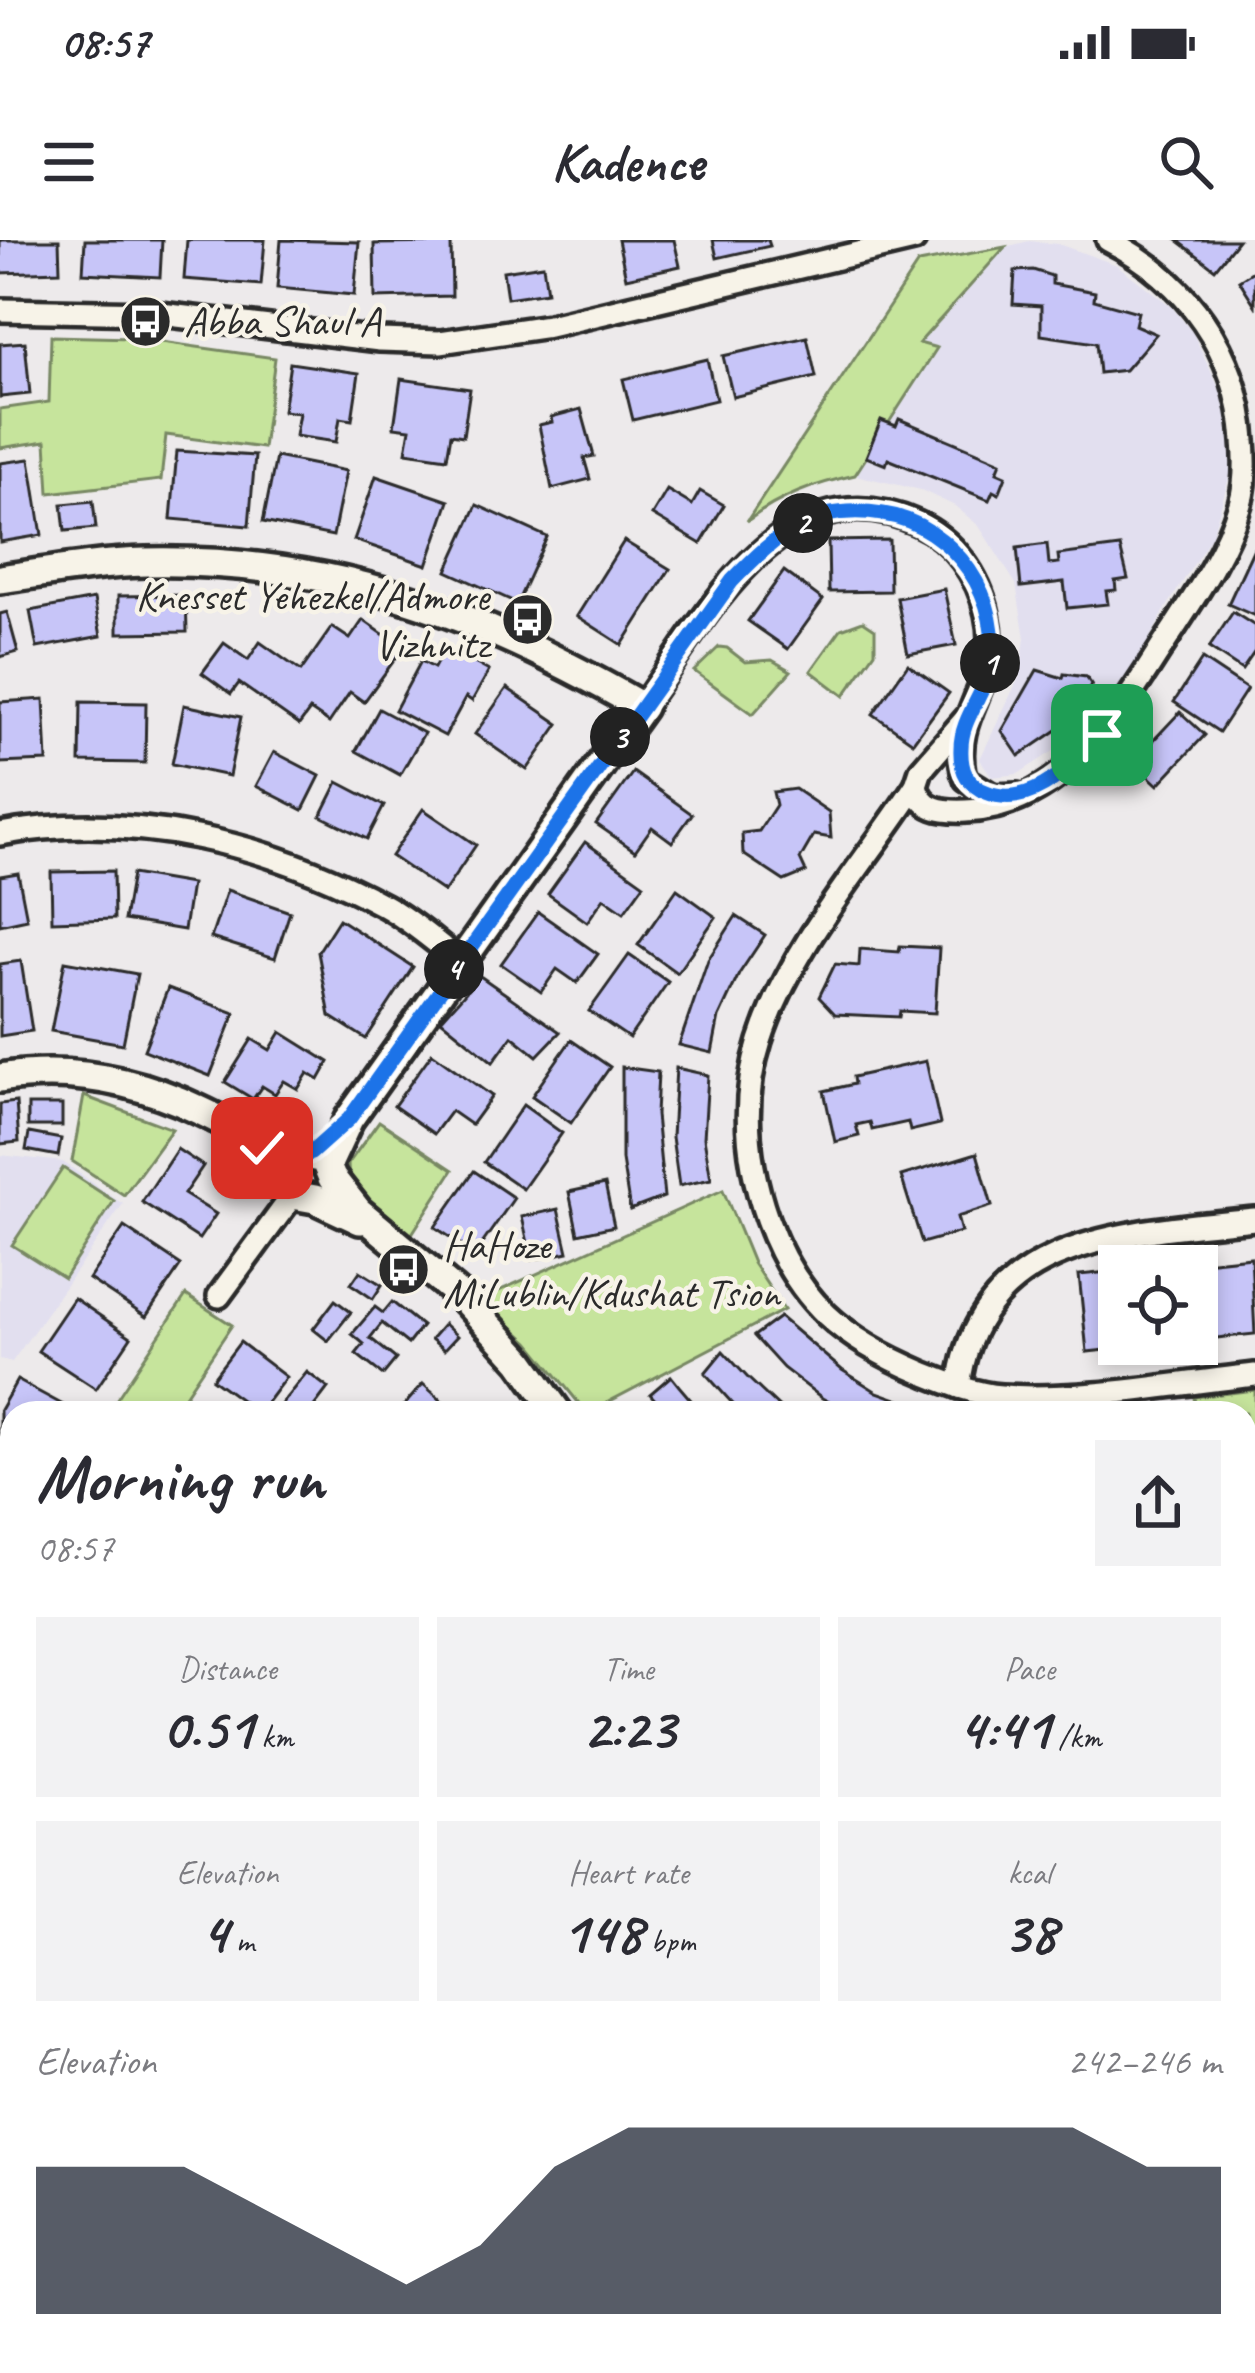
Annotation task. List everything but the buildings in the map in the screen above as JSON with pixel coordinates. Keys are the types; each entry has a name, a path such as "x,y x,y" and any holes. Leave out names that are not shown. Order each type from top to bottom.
{"street":[{"path":"0,310 152,313 380,340 440,342 549,326 914,240"},
{"path":"916,785 922,801 940,810 998,807 1029,794 1076,760 1125,705 1212,569 1242,498 1246,467 1240,404 1214,338 1169,280 1143,258 1108,240"},
{"path":"219,1296 732,581 772,538 815,516 859,510 903,517 946,542 974,578 988,619 991,658 961,744 965,776 959,803 911,820 879,842"},
{"path":"0,579 142,562 214,563 364,586 418,600 520,639 642,706"},
{"path":"969,715 927,764 794,968 760,1038 750,1095 751,1160 778,1247 820,1312 853,1340 959,1388 999,1396 1069,1395 1255,1375"},
{"path":"927,764 943,759 993,796 1029,794"},
{"path":"0,834 97,826 191,834 225,842 287,863 388,908 460,961"},
{"path":"0,1078 34,1073 101,1077 183,1103 251,1138 309,1174 466,1301 549,1401"},
{"path":"959,1388 962,1358 972,1330 1005,1288 1026,1271 1072,1249 1122,1235 1255,1219"}],"shaded area":[{"path":"1029,241 1058,244 1117,265 1171,306 1193,333 1224,399 1233,465 1212,535 1108,716 1018,774 992,777 980,759 1020,675 1025,638 1016,584 979,526 955,506 921,490 855,475 931,352 918,344 1005,247"},
{"path":"0,1155 63,1162 123,1204 12,1362 0,1359"}],"green space":[{"path":"1005,247 919,343 937,348 855,475 798,492 747,521 918,263"},
{"path":"51,336 133,338 275,358 263,448 166,435 161,480 49,493 46,441 0,448 0,409 49,402"},
{"path":"863,621 875,629 875,652 844,696 811,671 841,629"},
{"path":"719,647 745,662 772,660 791,671 753,714 694,671"},
{"path":"84,1096 172,1129 124,1195 72,1161"},
{"path":"379,1121 453,1170 408,1240 349,1187 348,1164"},
{"path":"63,1168 114,1201 64,1278 12,1245"},
{"path":"723,1190 753,1263 784,1310 610,1401 577,1401 529,1342 481,1299"},
{"path":"186,1295 232,1325 181,1401 115,1401"},
{"path":"1255,1390 1255,1401 1194,1401 1194,1397"}],"place":[{"name":"Abba Shaul A","path":"145,321"},
{"name":"Knesset Yehezkel/Admore Vizhnitz","path":"528,620"},
{"name":"HaHoze MiLublin/Kdushat Tsion","path":"404,1269"}],"route":[{"path":"262,1148 285,1174 294,1158 311,1153 349,1119 732,581 772,538 815,516 859,510 903,517 946,542 974,578 984,600 991,638 988,676 961,744 963,772 977,789 993,796 1029,794 1067,768 1102,735"}]}
